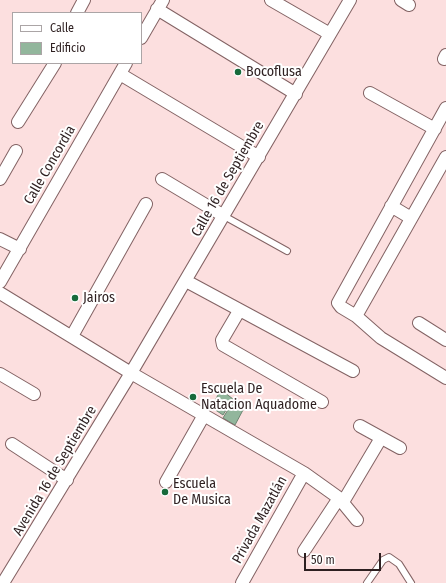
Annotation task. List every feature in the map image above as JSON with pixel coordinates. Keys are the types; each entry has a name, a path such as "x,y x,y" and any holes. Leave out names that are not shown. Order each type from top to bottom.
{"street":[{"path":"78,12 84,0"},
{"path":"271,0 330,34"},
{"name":"Calle 16 de Septiembre","path":"132,373 350,0"},
{"path":"142,36 159,3 296,94"},
{"path":"18,122 54,64"},
{"name":"Calle Concordia","path":"0,282 125,64"},
{"path":"120,74 258,157"},
{"path":"370,93 435,128"},
{"path":"446,108 338,301 340,306 356,316 381,338 446,378"},
{"path":"0,179 16,151"},
{"path":"356,316 446,157"},
{"path":"162,179 224,216"},
{"path":"72,336 146,204"},
{"path":"391,206 411,218"},
{"path":"0,239 20,249"},
{"path":"186,281 239,311 353,371"},
{"path":"0,293 132,373 304,472 341,500 357,520"},
{"path":"239,311 222,340 223,345 322,402"},
{"path":"419,323 446,340"},
{"name":"Avenida 16 de Septiembre","path":"3,583 132,373"},
{"path":"0,374 34,394"},
{"path":"166,482 204,415"},
{"path":"360,426 400,448"},
{"path":"304,552 382,438"},
{"path":"12,444 67,480"},
{"name":"Privada Mazatlán","path":"242,583 304,472"}],"lane":[{"path":"224,216 287,251"},
{"path":"367,583 383,560 389,557 399,564 411,583"}],"building":[{"path":"221,390 233,399 223,415 211,407"},
{"path":"232,403 243,410 235,425 223,418"}],"place":[{"name":"Bocoflusa","path":"238,72"},
{"name":"Jairos","path":"75,298"},
{"name":"Escuela De Natacion Aquadome","path":"193,397"},
{"name":"Escuela De Musica","path":"165,492"}]}
